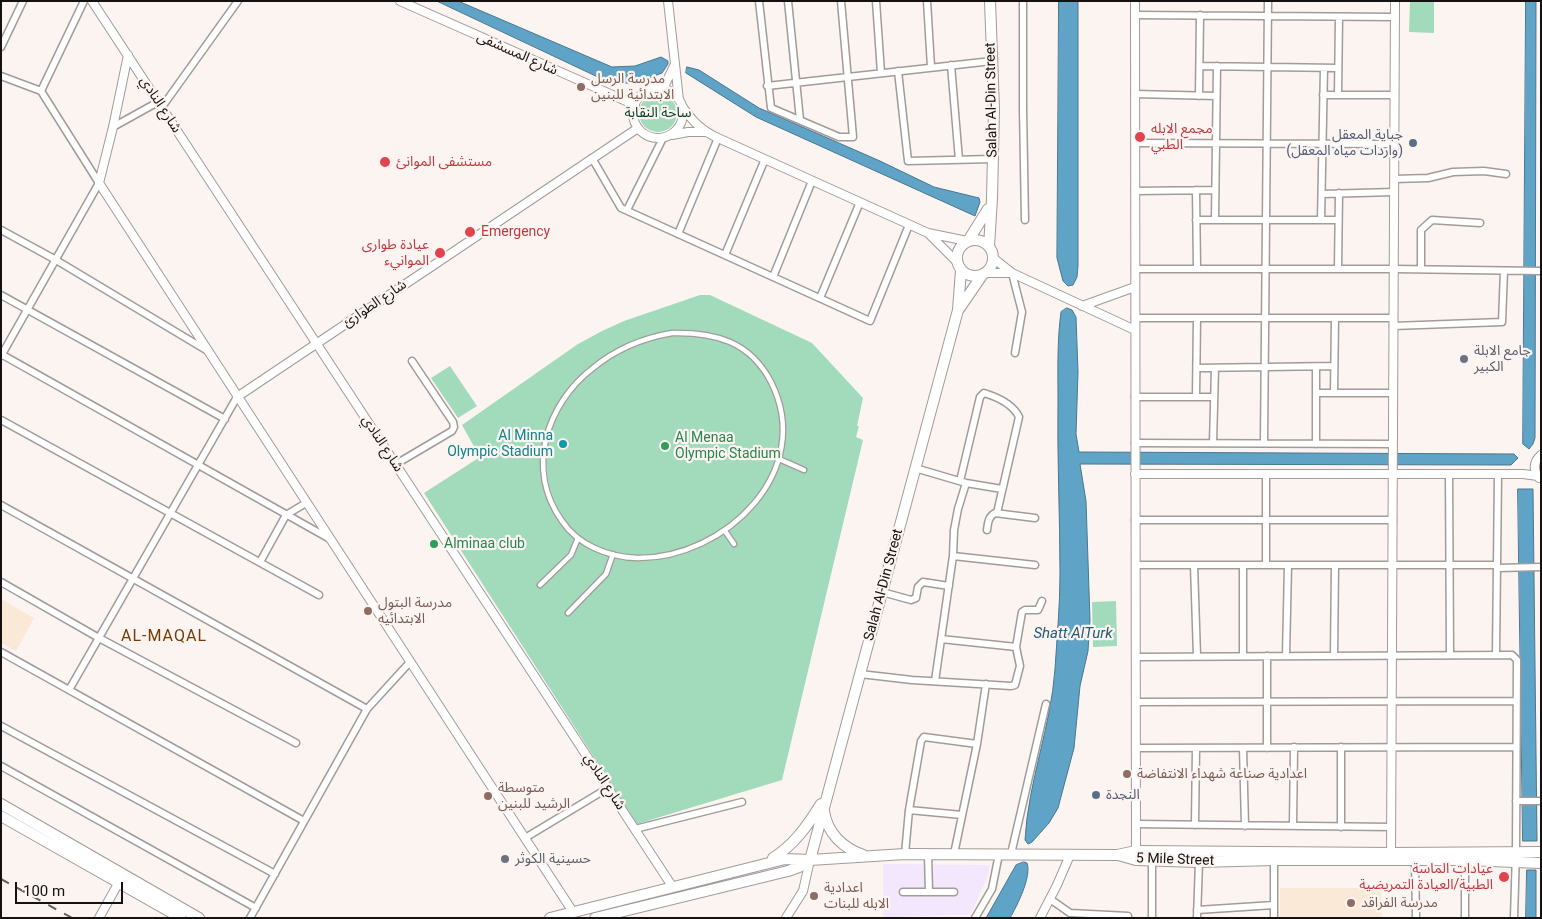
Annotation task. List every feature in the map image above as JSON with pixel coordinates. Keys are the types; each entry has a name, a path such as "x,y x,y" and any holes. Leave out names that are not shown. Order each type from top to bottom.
{"main road":[{"name":"Salah Al-Din Street","path":"989,246 994,109 990,1"},
{"name":"Salah Al-Din Street","path":"967,241 985,215 992,199"},
{"path":"979,240 989,246 993,258 989,269 984,274 971,276 959,266 958,250 967,241 979,240"},
{"name":"Salah Al-Din Street","path":"810,860 958,310 959,266"},
{"name":"Salah Al-Din Street","path":"958,310 984,274"},
{"path":"764,864 782,852 795,840 810,821 828,792"},
{"path":"1,804 199,918"},
{"path":"824,808 827,824 836,837 855,852 864,856"},
{"path":"1,816 181,918"},
{"name":"5 Mile Street","path":"1136,856 1152,861 1199,862 1465,860 1541,852"},
{"name":"5 Mile Street","path":"810,860 904,854 1136,856 1391,853 1516,856 1541,863"},
{"path":"550,918 785,858 810,860"},
{"path":"595,918 788,871 810,860"}],"street":[{"path":"1,47 23,1"},
{"path":"41,91 84,1"},
{"name":"شارع النادي","path":"92,1 672,886"},
{"path":"113,127 160,104 238,1"},
{"name":"شارع المسشفى","path":"400,1 635,105"},
{"path":"627,210 667,136 678,130 682,122 683,114 668,1"},
{"path":"759,1 767,86 771,108 839,137 852,137 841,1"},
{"path":"788,1 800,120"},
{"path":"876,1 881,73"},
{"path":"927,1 931,67"},
{"path":"1024,1 1022,109 1025,220"},
{"path":"1135,1 1136,856"},
{"path":"1264,443 1268,1"},
{"path":"1391,853 1395,1"},
{"path":"1135,15 1394,17"},
{"path":"1200,15 1200,96"},
{"path":"1338,95 1339,17"},
{"path":"128,55 99,183 2,355 330,539"},
{"path":"767,86 992,61"},
{"path":"663,89 676,62"},
{"path":"951,65 959,160"},
{"path":"1200,66 1338,68"},
{"path":"1215,220 1216,66"},
{"path":"1321,220 1324,68"},
{"path":"898,71 908,161 993,159"},
{"path":"1,76 41,91 206,350 573,912"},
{"path":"705,132 649,136 638,128 634,113 635,105 643,94 649,90 663,89 669,91 681,103 692,120 705,132 928,233 967,241"},
{"path":"1135,94 1216,96"},
{"path":"1323,95 1394,95"},
{"name":"شارع الطوارئ","path":"237,397 638,128"},
{"path":"678,234 718,138"},
{"path":"1135,143 1394,144"},
{"path":"592,158 621,208 870,321 909,224"},
{"path":"725,255 765,159"},
{"path":"1394,179 1422,178 1453,172 1484,171 1506,174"},
{"path":"773,277 812,181"},
{"path":"1196,190 1197,269"},
{"path":"1135,191 1215,190"},
{"path":"1322,194 1394,192"},
{"path":"1338,269 1339,193"},
{"path":"820,298 860,202"},
{"path":"1196,220 1338,220"},
{"path":"1421,269 1422,230 1426,224 1432,220 1480,223"},
{"path":"1,230 56,260 206,350"},
{"path":"928,233 959,266"},
{"path":"993,258 1012,273 1135,330"},
{"path":"1135,269 1541,271"},
{"path":"1135,318 1335,318 1393,322 1502,322 1504,270"},
{"path":"984,274 1012,273"},
{"path":"1012,273 1022,312 1015,353"},
{"path":"1082,306 1135,287"},
{"path":"1,295 225,419"},
{"path":"1196,397 1197,318"},
{"path":"1334,393 1335,318"},
{"path":"672,333 703,334 732,342 751,356 767,374 778,399 782,414 783,430 779,458 766,488 747,512 725,530 696,547 675,553 637,558 613,554 592,547 568,530 558,517 545,490 542,460 548,430 561,403 586,374 604,360 644,340 672,333"},
{"path":"396,464 452,431 454,427 453,422 412,361"},
{"path":"1316,366 1316,444"},
{"path":"1197,368 1334,366"},
{"path":"1212,443 1214,368"},
{"path":"1317,393 1393,393"},
{"path":"936,681 953,556 956,518 980,397 984,394 999,398 1015,411 1019,417 997,513"},
{"path":"69,690 237,397"},
{"path":"1135,397 1214,397"},
{"path":"1,420 319,595"},
{"path":"1135,443 1393,444"},
{"path":"1523,474 1541,456"},
{"path":"779,458 804,470"},
{"path":"1535,463 1535,472 1539,478"},
{"path":"915,468 963,482 1002,489"},
{"path":"1136,474 1523,474 1539,478"},
{"path":"1266,474 1266,565"},
{"path":"1450,474 1450,655"},
{"path":"1496,655 1498,474"},
{"path":"260,562 286,515 306,503"},
{"path":"1,505 367,710"},
{"path":"987,530 990,515 997,513 1035,518"},
{"path":"1135,520 1392,520"},
{"path":"725,530 734,544"},
{"path":"540,585 571,554 578,538"},
{"path":"568,613 606,574 613,554"},
{"path":"953,556 1035,565"},
{"path":"1136,565 1450,565 1541,567"},
{"path":"1194,565 1197,656"},
{"path":"1242,565 1243,656"},
{"path":"1286,656 1288,565"},
{"path":"1334,656 1335,565"},
{"path":"1,582 99,638 296,743"},
{"path":"882,592 914,600 920,584 923,582 949,586"},
{"path":"860,674 936,681 1015,685 1020,666 1016,647 1022,612 1025,610 1038,610 1042,601"},
{"path":"941,639 1016,647"},
{"path":"1,652 304,821"},
{"path":"1136,657 1512,655 1517,660 1514,918"},
{"path":"1266,748 1267,656"},
{"path":"250,918 367,710 410,662"},
{"path":"954,854 977,744 986,684"},
{"path":"1136,702 1516,701"},
{"path":"1012,854 1046,704"},
{"path":"1,726 275,874"},
{"path":"904,854 909,810 921,741 924,737 977,744"},
{"path":"1341,747 1341,827"},
{"path":"1136,748 1516,747"},
{"path":"1195,825 1196,748"},
{"path":"1243,748 1245,826"},
{"path":"1293,826 1294,748"},
{"path":"1,766 256,908"},
{"path":"525,838 608,788"},
{"path":"1516,801 1541,802"},
{"path":"635,829 742,802"},
{"path":"909,810 962,815"},
{"path":"1136,824 1391,827"},
{"path":"928,854 929,892"},
{"path":"975,918 992,889 999,854"},
{"path":"1040,918 1070,855"},
{"path":"786,918 803,891 810,860"},
{"path":"1274,860 1274,918"},
{"path":"1414,860 1416,918"},
{"path":"1465,860 1465,918"},
{"path":"1152,861 1152,918"},
{"path":"1197,918 1199,862"},
{"path":"99,918 119,882"},
{"path":"903,892 954,892"},
{"path":"1050,899 1070,912 1128,916"},
{"path":"1197,910 1274,905"}],"shaded area":[{"path":"1,599 34,618 16,651 1,643"},
{"path":"883,864 990,865 987,878 970,915 883,917"},
{"name":"مدرسة الفراقد","path":"1280,888 1381,888 1382,918 1280,918"}],"green space":[{"path":"1410,1 1434,1 1434,33 1409,32"},
{"name":"ساحة النقابة","path":"658,94 671,100 677,113 671,126 658,132 645,126 639,113 645,100"},
{"path":"700,295 710,295 812,343 863,398 856,437 863,440 782,780 637,824 424,493 480,457 462,425 578,344 624,321"},
{"path":"450,366 477,406 458,418 431,378"},
{"path":"1116,601 1117,646 1093,647 1092,602"}],"water":[{"path":"437,1 458,1 612,67 635,66 661,57 668,61 668,64 662,73 639,82 617,84 600,78"},
{"path":"1059,1 1078,1 1078,266 1077,277 1073,285 1068,286 1063,281 1057,258"},
{"path":"1526,1 1536,1 1535,438 1529,449 1523,444"},
{"path":"687,67 699,70 759,108 934,187 979,198 980,202 975,216 756,117 686,73"},
{"name":"Shatt AlTurk","path":"1067,308 1072,310 1076,317 1078,372 1076,434 1079,452 1514,454 1518,458 1511,465 1080,464 1086,501 1090,620 1088,651 1080,686 1074,748 1058,808 1049,823 1028,844 1025,840 1030,797 1049,712 1055,669 1060,574 1058,345 1061,312"},
{"path":"1518,489 1533,489 1537,841 1523,841"},
{"path":"1024,862 1027,863 1028,869 1026,883 1010,918 986,918 1016,865"},
{"path":"1527,870 1536,870 1536,918 1526,918"}],"railway":[{"path":"1,879 72,918"}],"place":[{"name":"مدرسة الرسل الابتدائية للبنين","path":"581,87"},
{"name":"مجمع الابله الطبي","path":"1140,137"},
{"name":"جباية المعقل (واردات مياه المعقل)","path":"1413,143"},
{"name":"مستشفى الموانئ","path":"385,162"},
{"name":"Emergency","path":"470,232"},
{"name":"عيادة طوارى الموانيء","path":"440,253"},
{"name":"جامع الابلة الكبير","path":"1464,359"},
{"name":"Al Minna Olympic Stadium","path":"563,444"},
{"name":"Al Menaa Olympic Stadium","path":"665,446"},
{"name":"Alminaa club","path":"434,544"},
{"name":"مدرسة البتول الابتدائيه","path":"368,611"},
{"name":"اعدادية صناعة شهداء الانتفاضة","path":"1127,774"},
{"name":"النجدة","path":"1096,795"},
{"name":"متوسطة الرشيد للبنين","path":"488,796"},
{"name":"حسينية الكوثر","path":"505,859"},
{"name":"عيادات الماسة الطبية/العيادة التمريضية","path":"1504,877"},
{"name":"اعدادية الابله للبنات","path":"814,896"},
{"name":"مدرسة الفراقد","path":"1351,903"}],"district":[{"name":"AL-MAQAL","path":"164,637"}]}
